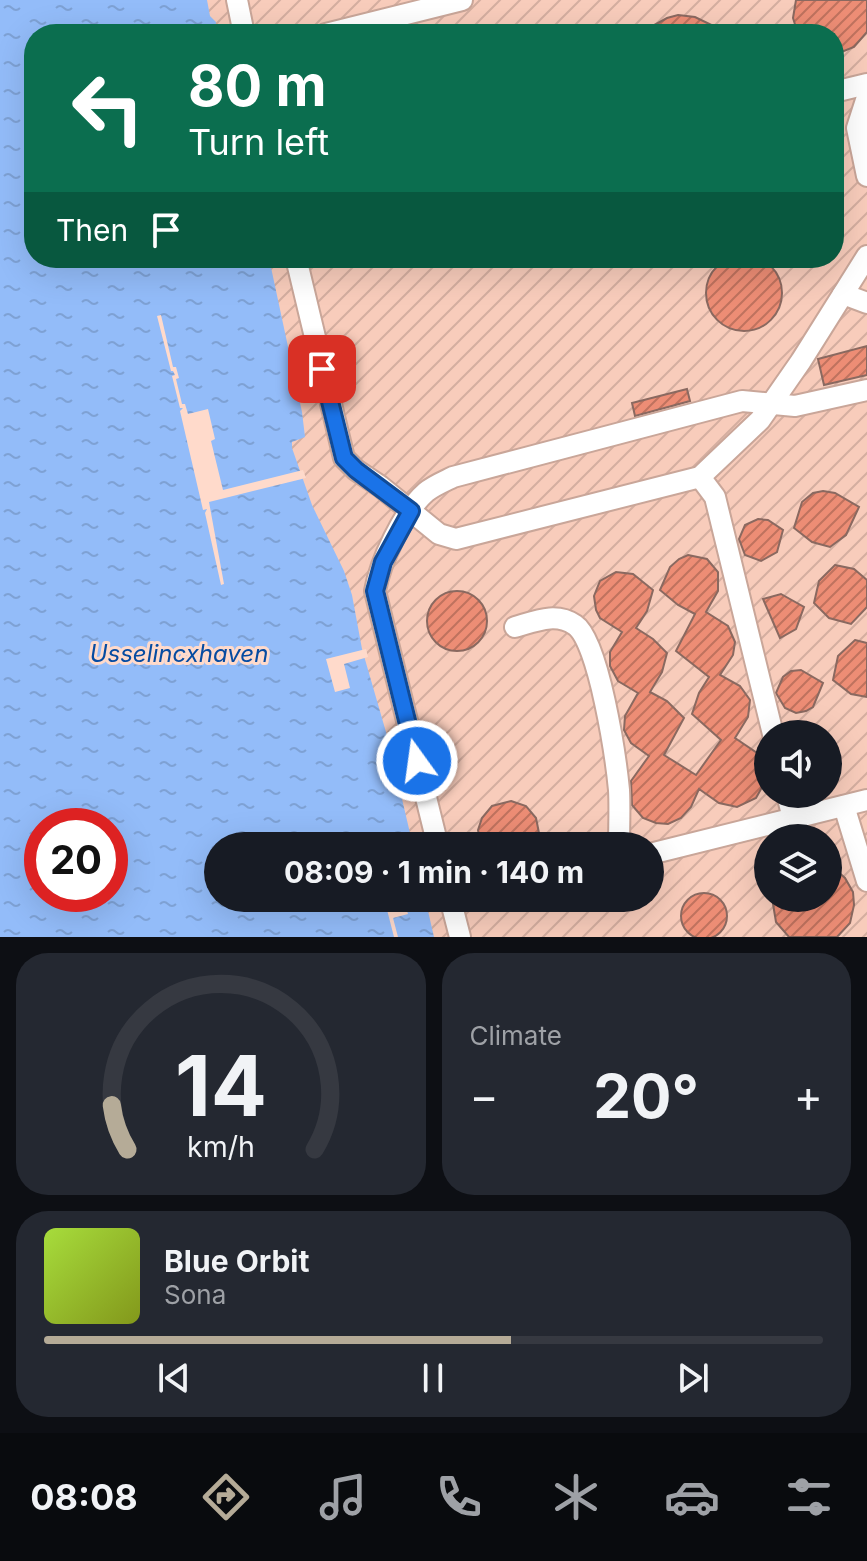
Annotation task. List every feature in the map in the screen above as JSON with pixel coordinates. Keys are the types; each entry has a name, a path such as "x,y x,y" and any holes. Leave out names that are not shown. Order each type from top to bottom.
{"lane":[{"path":"237,0 242,24"},
{"path":"366,24 462,0"},
{"path":"844,90 867,84"},
{"path":"867,97 857,128 867,176"},
{"path":"298,268 341,452 356,470 439,534 456,539 700,477 760,420 867,256"},
{"path":"843,294 867,303"},
{"path":"435,832 375,591 383,562 411,511 426,492 453,477 742,401 795,406 867,390"},
{"path":"700,477 715,497 770,720"},
{"path":"515,627 553,617 579,628 588,640 606,710 619,792 619,832"},
{"path":"664,851 793,819 848,818 867,800"},
{"path":"790,808 793,819"},
{"path":"848,818 867,881"},
{"path":"459,912 460,937"}],"shaded area":[{"path":"0,0 867,0 867,937 0,937"}],"water":[{"name":"Usselincxhaven","path":"0,0 207,0 210,16 216,24 24,24 24,268 271,268 305,437 292,442 292,448 312,505 344,571 352,595 362,649 388,739 410,832 204,832 204,912 428,912 434,937 0,937"}],"pier":[{"path":"161,315 173,367 176,367 179,378 176,379 182,404 185,404 188,414 208,409 215,439 211,441 223,490 303,470 306,478 209,502 224,584 221,585 205,513 207,509 203,510 180,411 183,408 180,408 172,376 175,375 171,371 157,316"},
{"path":"366,649 368,657 344,664 350,688 335,692 326,659"},
{"path":"388,912 407,912 393,918 398,937 394,937"}],"building":[{"path":"796,0 867,0 867,32 854,47 844,51 844,24 795,24"},
{"path":"678,15 695,17 709,24 656,24"},
{"path":"715,268 773,268 782,286 782,300 776,314 765,325 751,331 737,331 723,325 712,314 706,300 706,286"},
{"path":"867,346 867,375 824,385 818,359"},
{"path":"687,389 690,401 635,416 632,403"},
{"path":"813,493 835,493 859,507 846,535 830,547 812,542 794,528 802,502"},
{"path":"758,519 768,520 783,530 777,552 761,561 745,555 739,539 745,525"},
{"path":"688,555 707,559 718,572 718,591 706,612 728,626 735,642 733,655 720,675 740,686 750,700 748,717 735,738 754,751 754,799 737,807 719,803 699,789 691,807 681,818 668,824 643,818 632,805 631,781 649,756 631,743 624,730 625,716 638,693 618,681 610,666 610,652 622,632 600,618 594,596 600,581 616,572 633,574 653,590 647,611 636,628 667,653 662,672 650,692 667,701 684,718 664,755 696,775 721,740 692,714 699,693 709,677 676,651 695,614 660,590 670,567"},
{"path":"835,565 854,569 867,580 867,607 851,624 829,618 814,603 819,581"},
{"path":"457,591 479,599 487,621 479,643 457,651 435,643 427,621 435,599"},
{"path":"781,594 804,607 796,629 780,638 763,599"},
{"path":"855,640 867,643 867,697 851,694 833,680 838,656"},
{"path":"801,670 823,683 813,707 796,713 785,708 776,693 783,677 791,671"},
{"path":"511,801 526,806 536,818 539,832 478,832 482,818 492,806"},
{"path":"842,875 853,892 850,923 837,937 789,937 776,922 774,912 842,912"},
{"path":"695,894 713,894 726,907 726,925 715,937 693,937 682,925 682,907"}],"route":[{"path":"322,369 344,458 411,511 387,553 375,591 417,761"}]}
